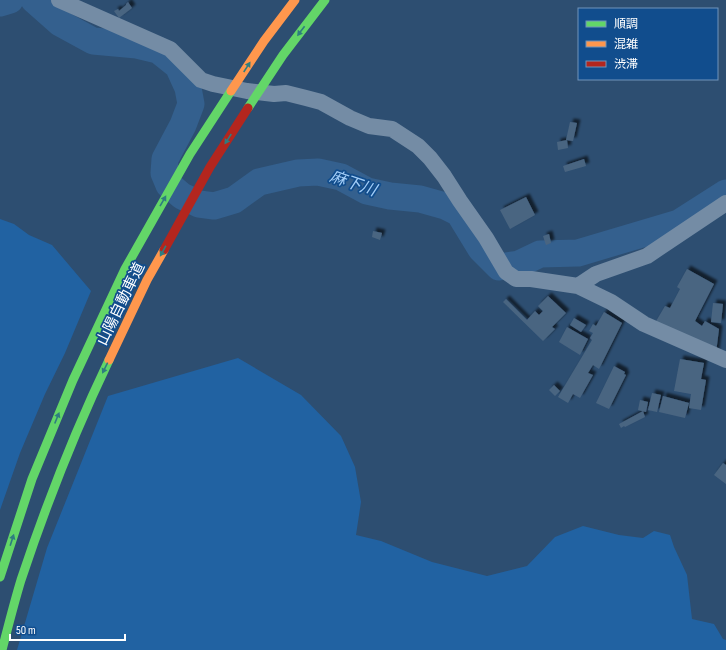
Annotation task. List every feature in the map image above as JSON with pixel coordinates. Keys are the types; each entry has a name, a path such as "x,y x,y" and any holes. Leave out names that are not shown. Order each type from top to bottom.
{"highway":[{"name":"山陽自動車道","path":"0,577 35,472 73,380 125,269 190,154 264,41 295,0"},
{"name":"山陽自動車道","path":"2,650 21,581 53,489 94,391 147,280 210,167 283,55 324,0"}],"street":[{"path":"60,0 170,49 201,80 247,91 274,94 286,93 306,98 321,102 350,118 369,126 392,129 418,146 430,158 486,238 506,272 516,279 531,279 578,286 611,302 644,324 726,360"},
{"path":"578,286 596,274 647,256 726,203"}],"shaded area":[{"path":"0,219 14,224 29,235 52,245 91,291 20,453 0,510"},
{"path":"238,358 301,395 341,436 355,467 361,502 356,535 381,541 432,562 487,576 527,566 555,537 583,526 619,535 643,538 654,531 670,535 687,575 692,619 714,624 723,639 726,640 726,650 17,650 47,548 108,396"}],"building":[{"path":"128,2 132,8 119,18 114,11 118,9 119,11"},
{"path":"570,122 577,123 573,141 566,140"},
{"path":"567,140 568,148 558,150 557,142"},
{"path":"584,159 586,166 565,172 563,166"},
{"path":"526,197 535,215 510,229 500,210"},
{"path":"373,231 382,233 380,240 372,237"},
{"path":"549,234 551,243 546,245 543,236"},
{"path":"687,269 714,284 695,321 702,326 705,321 719,329 716,353 655,323 665,306 670,308 680,289 677,287"},
{"path":"548,296 566,313 552,327 555,329 543,341 503,302 506,299 527,320 535,311 539,315 543,311 538,306"},
{"path":"713,303 723,304 721,323 711,322"},
{"path":"604,312 622,323 599,369 593,365 588,373 593,375 580,398 573,394 568,403 558,397 592,340 590,338 593,333 589,331 593,324 596,326"},
{"path":"574,318 586,325 581,332 570,325"},
{"path":"567,327 588,339 580,355 559,342"},
{"path":"680,359 704,363 701,379 706,380 701,410 689,408 691,394 674,391"},
{"path":"614,366 625,372 624,374 626,375 609,409 596,403"},
{"path":"554,385 560,391 555,396 549,390"},
{"path":"652,393 661,395 657,412 648,410"},
{"path":"663,396 689,403 685,418 659,412"},
{"path":"640,400 648,402 646,412 638,410"},
{"path":"643,411 645,417 621,428 619,424"},
{"path":"723,463 726,465 726,484 714,475"}],"waterway":[{"name":"麻下川","path":"0,3 10,0"},
{"name":"麻下川","path":"34,0 60,23 93,41 137,45 158,50 178,66 188,88 191,104 183,125 165,159 164,173 169,185 182,196 199,204 214,206 234,200 259,182 298,173 318,172 341,177 367,191 390,196 420,199 445,206 459,213 481,249 499,267 519,264 540,254 578,253 679,223 726,193"}],"traffic: fast":[{"path":"248,108 283,55 325,0"},
{"path":"0,577 32,479 73,380 125,269 190,154 231,91"},
{"path":"2,650 21,580 41,524 73,441 109,360"}],"traffic: slow":[{"path":"231,91 264,41 295,0"},
{"path":"109,360 147,280 164,250"}],"traffic: jam":[{"path":"164,250 210,167 248,108"}]}
